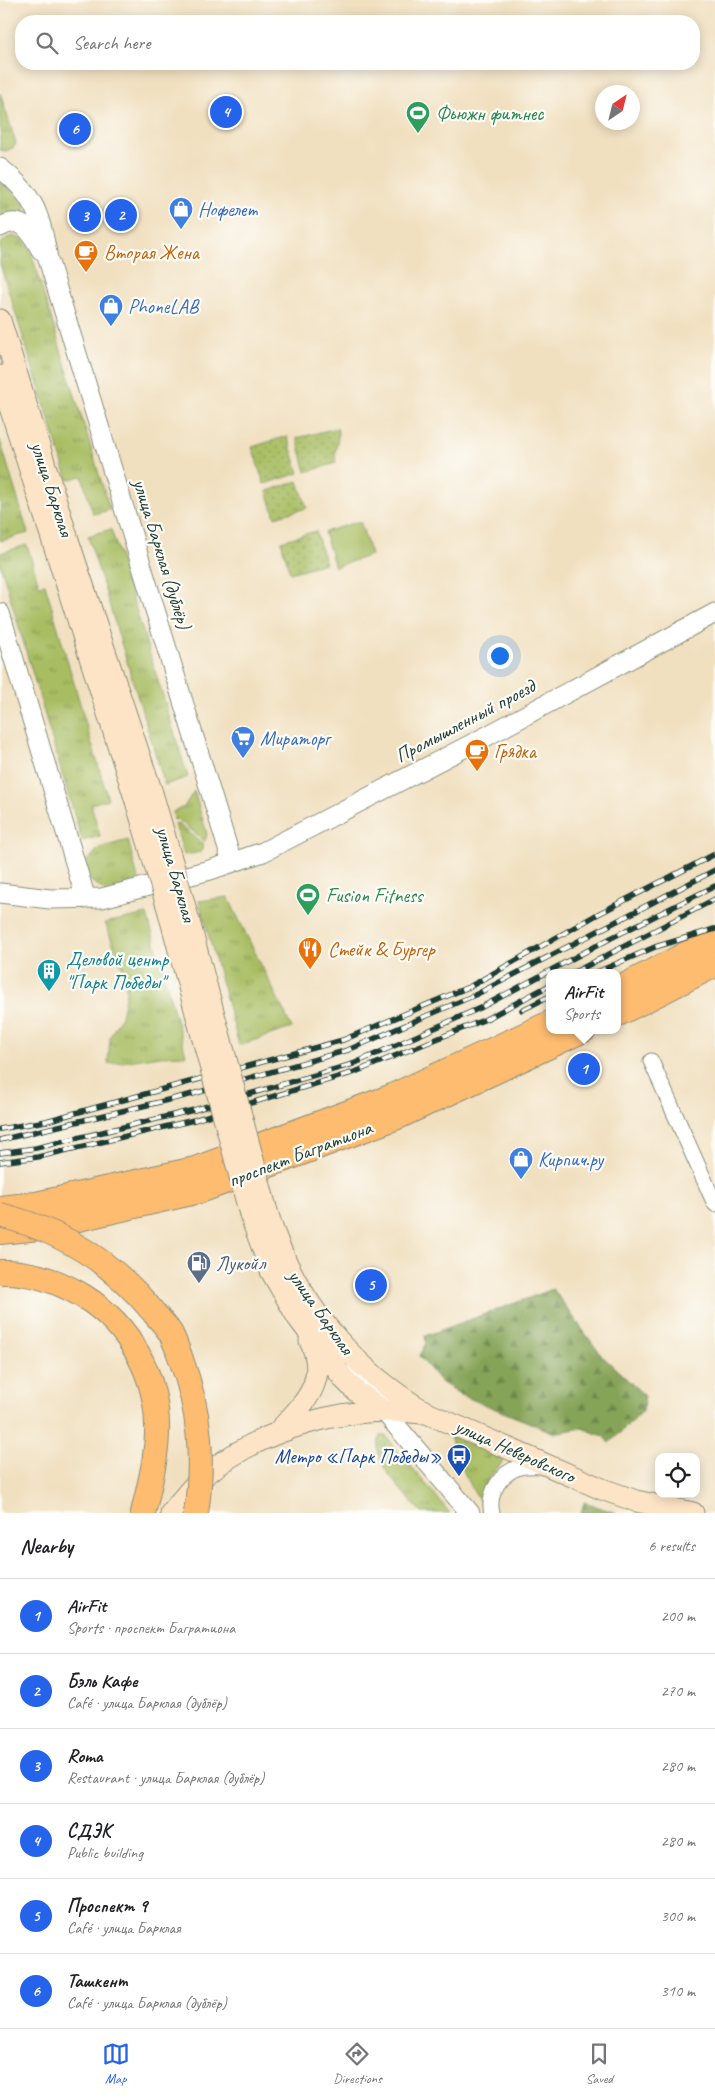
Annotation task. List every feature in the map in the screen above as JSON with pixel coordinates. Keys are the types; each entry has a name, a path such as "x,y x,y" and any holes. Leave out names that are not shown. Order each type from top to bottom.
{"main road":[{"name":"улица Барклая","path":"0,320 69,543 143,795"},
{"name":"улица Барклая","path":"0,376 143,795 184,903 271,1272 298,1318 344,1379 356,1392 384,1411"},
{"path":"621,987 715,940"},
{"path":"621,1012 715,965"},
{"name":"проспект Багратиона","path":"0,1208 36,1204 195,1169 390,1096 546,1025"},
{"name":"проспект Багратиона","path":"0,1232 39,1228 200,1191 400,1116 575,1034"},
{"name":"улица Барклая","path":"258,1211 318,1316 353,1357"},
{"path":"0,1215 22,1220 60,1236 97,1257 137,1291 171,1335 191,1386 200,1430 199,1495 196,1513"},
{"path":"0,1272 38,1276 66,1286 94,1303 120,1326 138,1352 149,1378 157,1433 154,1466 143,1513"},
{"path":"275,1434 308,1398 315,1385 317,1358 298,1318"},
{"name":"улица Неверовского","path":"353,1357 392,1391 430,1414 548,1466 636,1501 693,1513"},
{"path":"171,1513 202,1478 229,1458 275,1434 348,1414 384,1411 430,1414"}],"street":[{"name":"улица Барклая (дублёр)","path":"0,168 25,192 36,208 44,232 48,259 232,862"},
{"name":"улица Барклая (дублёр)","path":"0,227 14,223 26,227 48,259"},
{"path":"0,613 86,899"},
{"name":"Промышленный проезд","path":"0,893 50,899 86,899 120,894 232,862 272,847 528,714 715,613"},
{"path":"650,1061 712,1187 715,1204"},
{"name":"улица Барклая","path":"353,1357 384,1411 470,1513"},
{"path":"492,1513 491,1497 495,1486 510,1471 531,1465 548,1466"}],"green space":[{"path":"0,93 16,143 14,147 6,151 0,150"},
{"path":"0,182 22,202 25,207 26,218 0,218"},
{"path":"12,236 23,239 30,249 110,510 93,514 82,476 68,480 0,264 0,244"},
{"path":"337,428 336,463 306,472 297,438"},
{"path":"287,436 299,473 264,484 252,447"},
{"path":"0,440 28,533 0,541"},
{"path":"298,481 307,508 275,517 267,491"},
{"path":"360,521 371,555 335,567 324,532"},
{"path":"111,529 188,777 165,785 88,536"},
{"path":"316,531 325,563 290,573 281,541"},
{"path":"27,545 39,585 45,584 108,799 91,804 100,836 82,841 0,563 0,553"},
{"path":"194,791 207,834 205,841 177,819 174,820 173,812 184,807"},
{"path":"175,824 178,824 204,844 201,852 184,855"},
{"path":"128,840 139,883 106,892 83,875 78,862 88,860 99,848"},
{"path":"228,897 292,1028 239,1045 199,901"},
{"path":"147,914 186,1055 161,1056 108,1064 110,1037 121,1016 126,992 126,976 105,923"},
{"path":"553,1289 601,1355 645,1396 642,1412 609,1443 603,1436 582,1428 555,1433 461,1395 441,1382 419,1356 426,1343 425,1336"},
{"path":"449,1435 504,1460 488,1479 483,1491 482,1505 468,1482"},
{"path":"381,1436 386,1436 450,1513 422,1513 399,1488 379,1455 378,1445"},
{"path":"584,1502 616,1513 581,1513"}],"railway":[{"path":"0,1129 46,1121 343,1040 471,986 598,914 715,854"},
{"path":"0,1140 189,1095 348,1050 477,994 715,870"},
{"path":"553,969 715,886"},
{"path":"581,969 715,899"},
{"path":"604,969 655,947 715,929"},
{"path":"0,1153 36,1148 194,1110 353,1064 480,1008 546,973"},
{"path":"0,1162 38,1157 194,1120 355,1072 486,1019 546,987"},
{"path":"522,1010 546,998"}],"place":[{"name":"СДЭК","path":"226,112"},
{"name":"Ташкент","path":"75,129"},
{"name":"Фьюжн фитнес","path":"418,134"},
{"name":"Бэль Кафе","path":"121,215"},
{"name":"Roma","path":"85,216"},
{"name":"Нофелет","path":"181,230"},
{"name":"Вторая Жена","path":"86,273"},
{"name":"PhoneLAB","path":"111,327"},
{"name":"Мираторг","path":"243,759"},
{"name":"Грядка","path":"477,772"},
{"name":"Fusion Fitness","path":"308,916"},
{"name":"Стейк & Бургер","path":"310,970"},
{"name":"Деловой центр \"Парк Победы\"","path":"49,992"},
{"name":"AirFit","path":"584,1069"},
{"name":"Кирпич.ру","path":"521,1180"},
{"name":"Лукойл","path":"199,1284"},
{"name":"Проспект 9","path":"371,1285"},
{"name":"Метро «Парк Победы»","path":"459,1477"}]}
